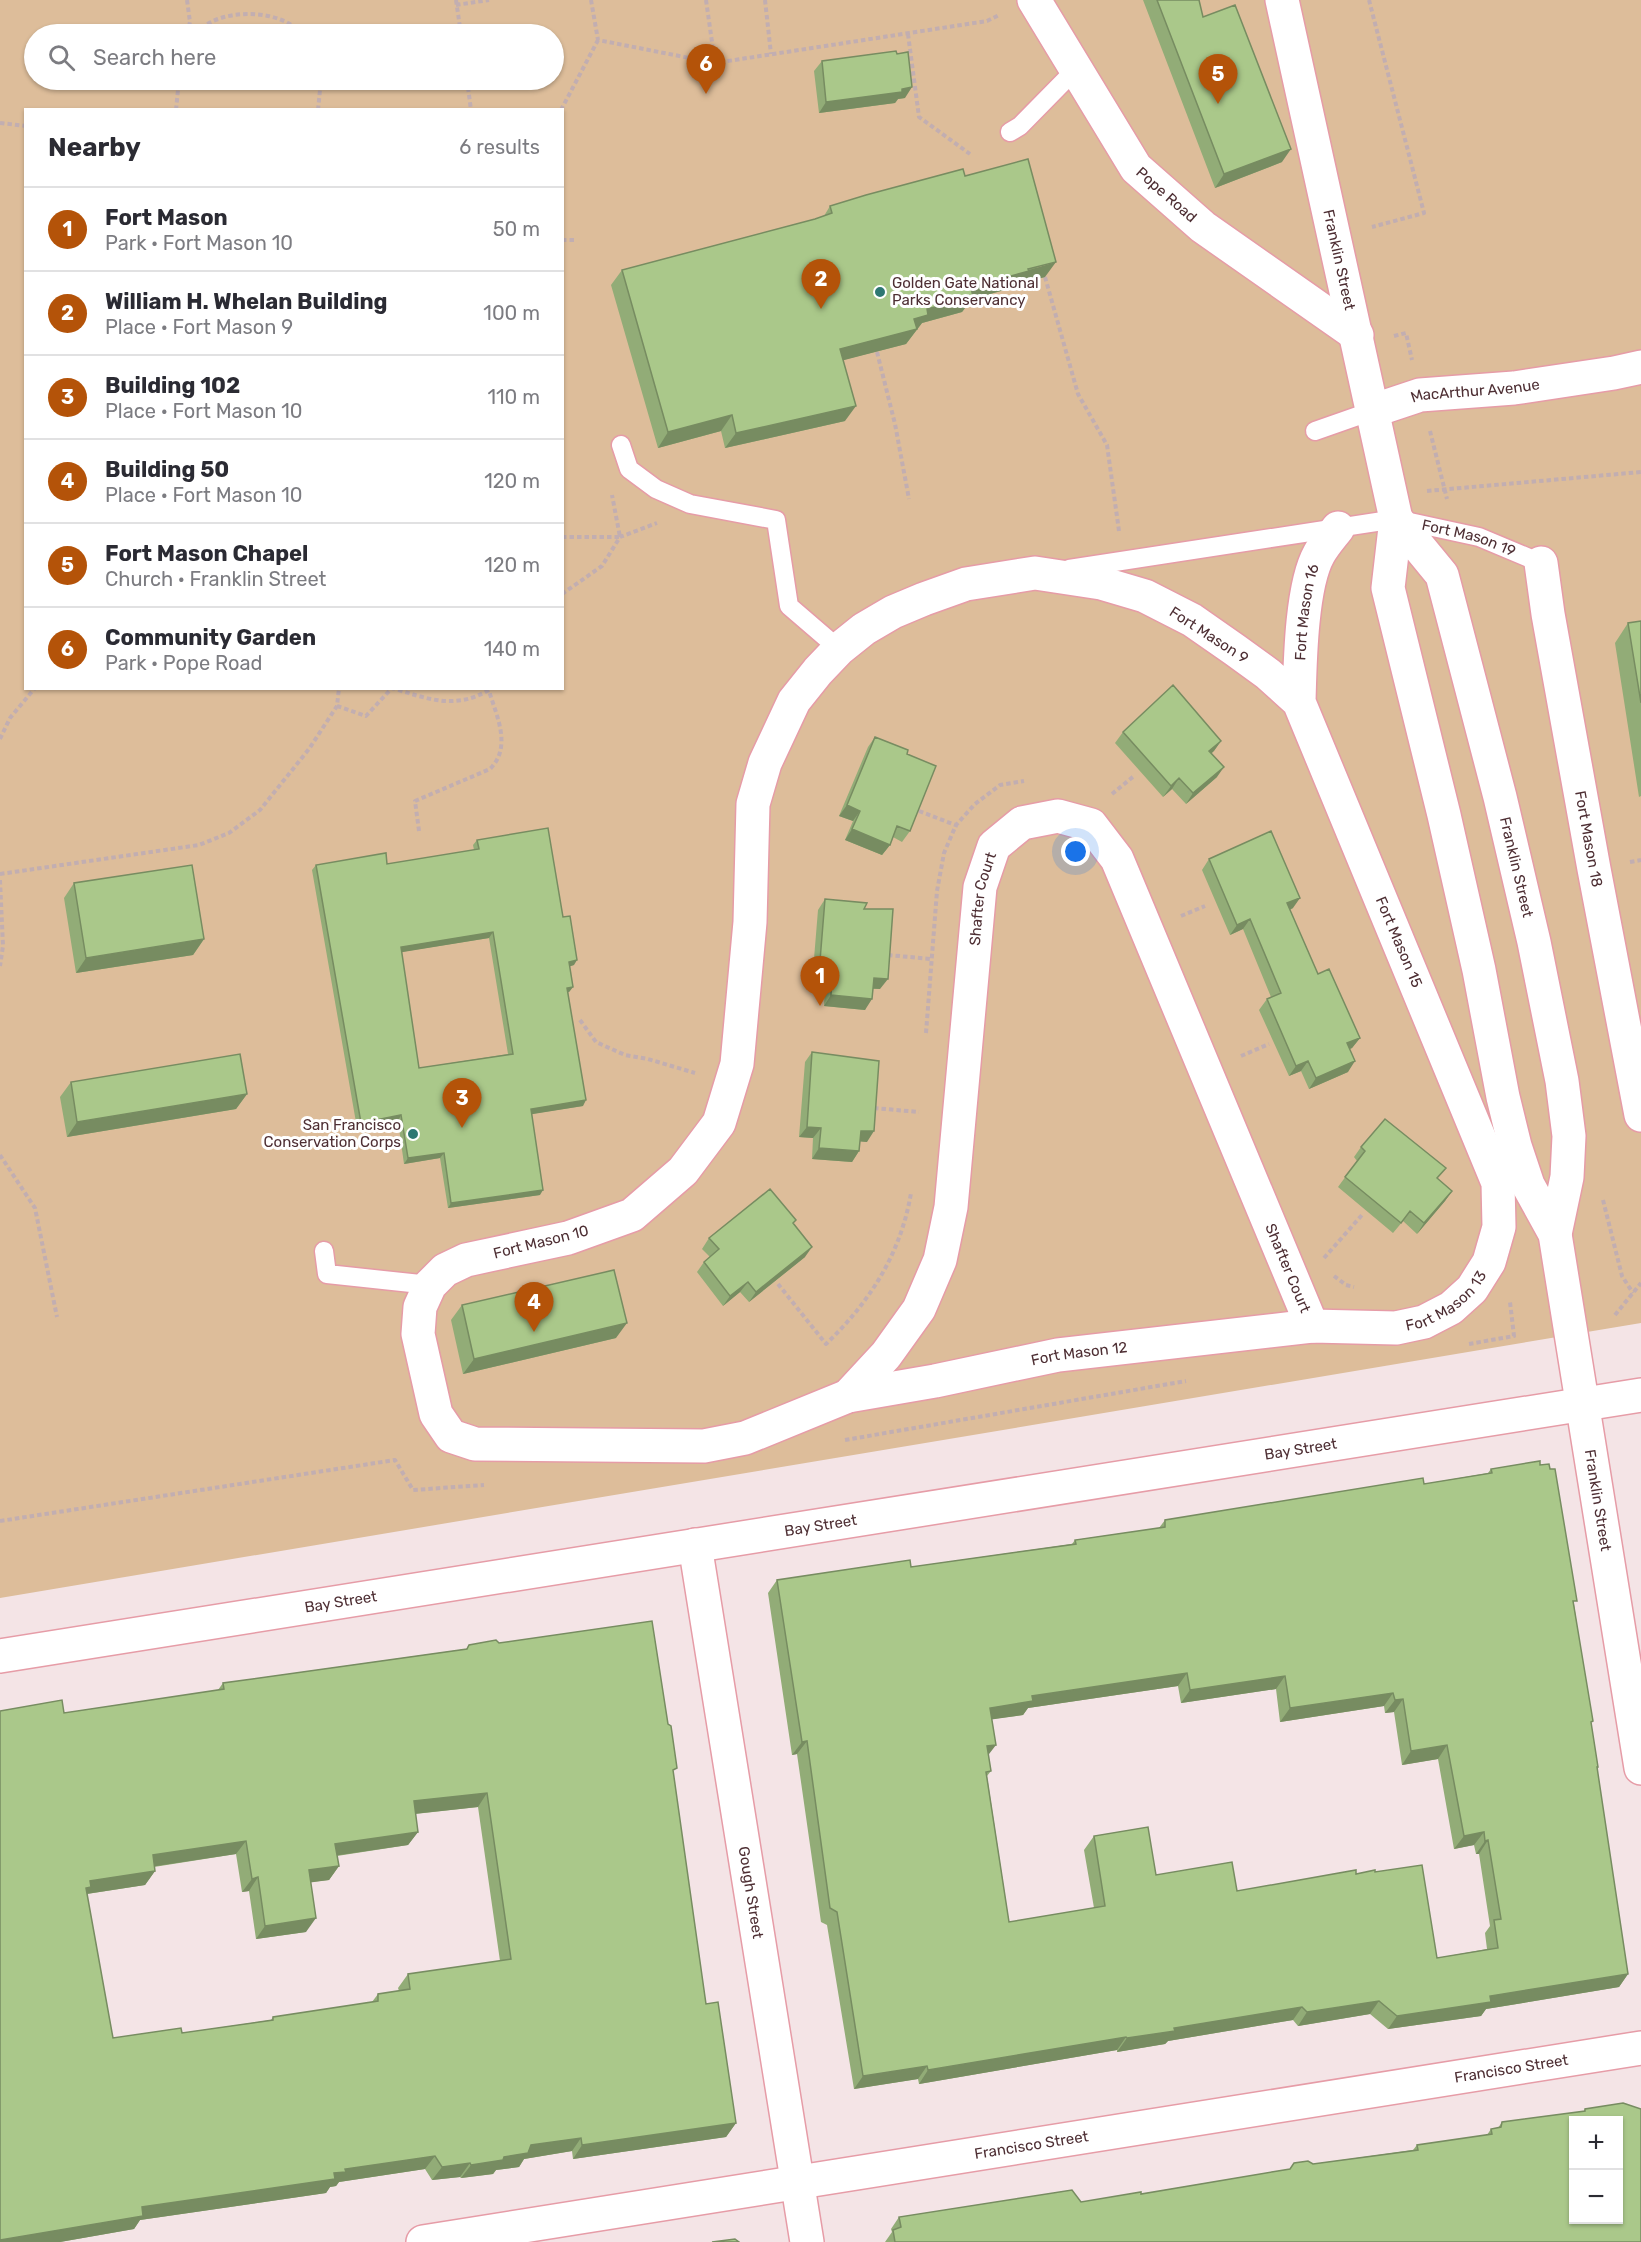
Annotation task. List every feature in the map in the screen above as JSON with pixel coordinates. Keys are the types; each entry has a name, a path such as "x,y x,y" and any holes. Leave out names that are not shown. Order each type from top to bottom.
{"street":[{"name":"Pope Road","path":"1034,0 1136,168 1203,227 1357,335"},
{"name":"Franklin Street","path":"1282,0 1393,507 1389,588 1477,958 1503,1097 1513,1136 1528,1185 1555,1234 1641,1768"},
{"name":"MacArthur Avenue","path":"1372,411 1420,395 1514,388 1641,367"},
{"name":"Franklin Street","path":"1393,507 1443,575 1500,797 1534,942 1562,1081 1569,1136 1567,1177 1555,1234"},
{"name":"Fort Mason 16","path":"1299,702 1300,652 1311,573 1318,554 1338,528"},
{"name":"Fort Mason 18","path":"1541,563 1548,614 1590,846 1641,1115"},
{"name":"Fort Mason 9","path":"839,649 864,629 893,612 924,599 966,584 1035,573 1101,583 1145,596 1192,620 1268,674 1299,702"},
{"name":"Fort Mason 10","path":"430,1285 445,1270 466,1260 568,1238 633,1215 683,1171 719,1123 737,1064 750,922 753,804 765,763 795,701 818,671 839,649"},
{"name":"Fort Mason 15","path":"1299,702 1498,1183"},
{"name":"Shafter Court","path":"848,1396 886,1355 919,1309 940,1260 951,1207 980,886 994,846 1022,823 1058,816 1092,825 1117,859 1312,1326"},
{"name":"Fort Mason 13","path":"1312,1326 1395,1328 1424,1322 1451,1308 1472,1289 1489,1262 1499,1227 1498,1183"},
{"path":"430,1285 420,1307 418,1334 436,1414 451,1436 475,1444 704,1446 745,1438 848,1396"},
{"name":"Fort Mason 12","path":"848,1396 935,1381 1058,1355 1312,1326"},
{"name":"Bay Street","path":"0,1656 1641,1395"},
{"name":"Gough Street","path":"695,1545 807,2242"},
{"name":"Francisco Street","path":"423,2242 1641,2048"}],"lane":[{"path":"1010,132 1020,126 1076,69"},
{"name":"MacArthur Avenue","path":"1315,431 1372,411"},
{"path":"621,445 629,469 656,489 690,504 776,520 789,606 839,649"},
{"path":"1035,573 1265,537 1338,528 1393,507"},
{"name":"Fort Mason 19","path":"1393,507 1479,537 1541,563"},
{"path":"324,1251 327,1274 430,1285"}],"path":[{"path":"188,0 189,24"},
{"path":"459,24 456,3 489,0"},
{"path":"562,108 598,40 591,0"},
{"path":"706,0 715,63"},
{"path":"765,0 771,54"},
{"path":"1369,0 1424,213 1372,227"},
{"path":"598,40 715,63 987,21 1001,14"},
{"path":"208,24 233,15 267,15 289,24"},
{"path":"908,34 919,117 970,154"},
{"path":"176,108 177,90"},
{"path":"318,108 320,90"},
{"path":"468,90 471,108"},
{"path":"0,123 24,126"},
{"path":"564,240 575,240"},
{"path":"1045,277 1078,394 1107,445 1123,561"},
{"path":"877,352 896,424 909,499"},
{"path":"1393,507 1641,472"},
{"path":"564,537 620,537 656,524 690,504"},
{"path":"564,593 602,566 620,537"},
{"path":"0,739 10,718 33,690"},
{"path":"0,874 199,845 229,833 260,810 309,749 337,706 339,690"},
{"path":"337,706 366,716 390,690"},
{"path":"398,690 431,700 447,701 474,699 490,690 502,742 499,761 490,770 415,801 419,831"},
{"path":"1111,795 1134,776"},
{"path":"925,1041 937,891 944,853 957,825 975,804 1000,785 1031,780"},
{"path":"919,811 967,831"},
{"path":"0,879 3,946 0,966"},
{"path":"888,955 938,959"},
{"path":"580,1020 596,1042 626,1055 732,1081"},
{"path":"1239,1056 1269,1044"},
{"path":"874,1108 919,1112 918,1123"},
{"path":"0,1155 35,1208 57,1317"},
{"path":"778,1284 826,1344 848,1323 868,1298 888,1265 907,1216 912,1189"},
{"path":"1320,1264 1362,1215"},
{"path":"1330,1272 1346,1285 1364,1289"},
{"path":"1615,1315 1641,1283"}],"shaded area":[{"path":"0,0 1641,0 1641,1323 0,1598"}],"building":[{"path":"1157,0 1199,0 1203,17 1235,5 1291,149 1224,174"},
{"path":"896,51 897,54 908,52 912,87 902,89 902,92 826,102 822,61"},
{"path":"1028,159 1056,262 971,287 973,297 927,309 928,315 914,319 917,329 840,349 856,406 736,433 732,415 668,432 622,270 815,219 832,213 830,206 866,195 963,169 965,176"},
{"path":"1641,621 1641,703 1628,623"},
{"path":"1173,685 1221,741 1209,751 1224,767 1193,793 1179,778 1171,786 1123,732"},
{"path":"875,737 908,750 907,754 936,766 910,831 897,826 890,845 852,829 860,811 847,805"},
{"path":"548,828 563,917 570,916 577,960 569,962 573,987 567,988 586,1100 531,1109 543,1190 451,1203 444,1153 408,1158 401,1115 361,1123 316,865 386,853 387,864 479,849 477,840","holes":["493,932 513,1054 419,1068 401,947"]},
{"path":"1271,831 1300,898 1287,903 1318,974 1329,969 1360,1038 1347,1043 1355,1061 1316,1078 1308,1061 1296,1066 1267,999 1281,993 1250,919 1237,925 1209,859"},
{"path":"192,865 204,939 86,958 74,883"},
{"path":"825,899 867,903 864,909 893,909 888,979 874,978 872,999 831,995 832,974 819,973"},
{"path":"812,1052 879,1061 874,1131 861,1131 859,1151 819,1148 821,1128 807,1127"},
{"path":"240,1054 247,1094 77,1122 71,1082"},
{"path":"1385,1119 1446,1168 1437,1178 1452,1191 1424,1223 1410,1211 1401,1223 1345,1177 1365,1151 1361,1147"},
{"path":"770,1189 796,1220 793,1223 812,1247 756,1292 748,1282 730,1296 704,1262 719,1249 709,1238"},
{"path":"614,1270 627,1323 474,1359 462,1305"},
{"path":"1540,1461 1540,1465 1549,1464 1550,1469 1555,1469 1577,1601 1573,1601 1593,1721 1591,1722 1597,1767 1628,1974 1490,1996 1491,2002 1397,2016 1379,2001 1307,2012 1302,2007 1174,2028 1175,2031 928,2070 927,2066 863,2076 837,1912 830,1908 807,1741 802,1742 777,1580 910,1560 911,1567 1076,1544 1075,1540 1165,1527 1165,1520 1423,1478 1424,1484 1492,1473 1491,1469","holes":["1187,1673 1190,1690 1285,1676 1290,1708 1393,1693 1395,1700 1403,1699 1411,1751 1447,1745 1464,1836 1484,1832 1485,1841 1488,1840 1501,1919 1494,1920 1498,1948 1437,1958 1422,1865 1356,1874 1356,1870 1237,1891 1232,1862 1156,1875 1148,1827 1094,1836 1105,1906 1009,1922 986,1772 991,1771 987,1746 996,1745 990,1708 1033,1701 1032,1696"]},
{"path":"652,1621 677,1768 673,1770 706,2004 718,2002 736,2123 582,2145 581,2138 531,2145 528,2153 471,2165 470,2163 442,2167 435,2156 345,2169 346,2172 334,2173 335,2179 142,2207 143,2216 0,2240 0,1711 62,1700 64,1713 224,1689 223,1683 467,1649 469,1645 496,1640 499,1643","holes":["487,1793 511,1959 408,1974 410,1989 378,1994 378,2001 273,2017 273,2020 182,2033 181,2028 113,2038 86,1888 91,1887 90,1881 155,1871 153,1855 246,1841 252,1879 258,1877 265,1926 316,1918 309,1870 339,1866 335,1844 418,1832 414,1801"]},
{"path":"1623,2103 1641,2109 1641,2242 895,2242 893,2230 901,2227 899,2217 1072,2190 1081,2202 1141,2192 1141,2194 1290,2169 1294,2163 1308,2161 1313,2164 1418,2150 1417,2145 1492,2134 1491,2129 1501,2127 1502,2122 1585,2111 1585,2109"},
{"path":"735,2239 739,2242 712,2242"}],"place":[{"name":"Community Garden","path":"706,94"},
{"name":"Fort Mason Chapel","path":"1218,104"},
{"name":"Golden Gate National Parks Conservancy","path":"880,292"},
{"name":"William H. Whelan Building","path":"821,309"},
{"name":"Fort Mason","path":"820,1006"},
{"name":"Building 102","path":"462,1128"},
{"name":"San Francisco Conservation Corps","path":"413,1134"},
{"name":"Building 50","path":"534,1332"}]}
